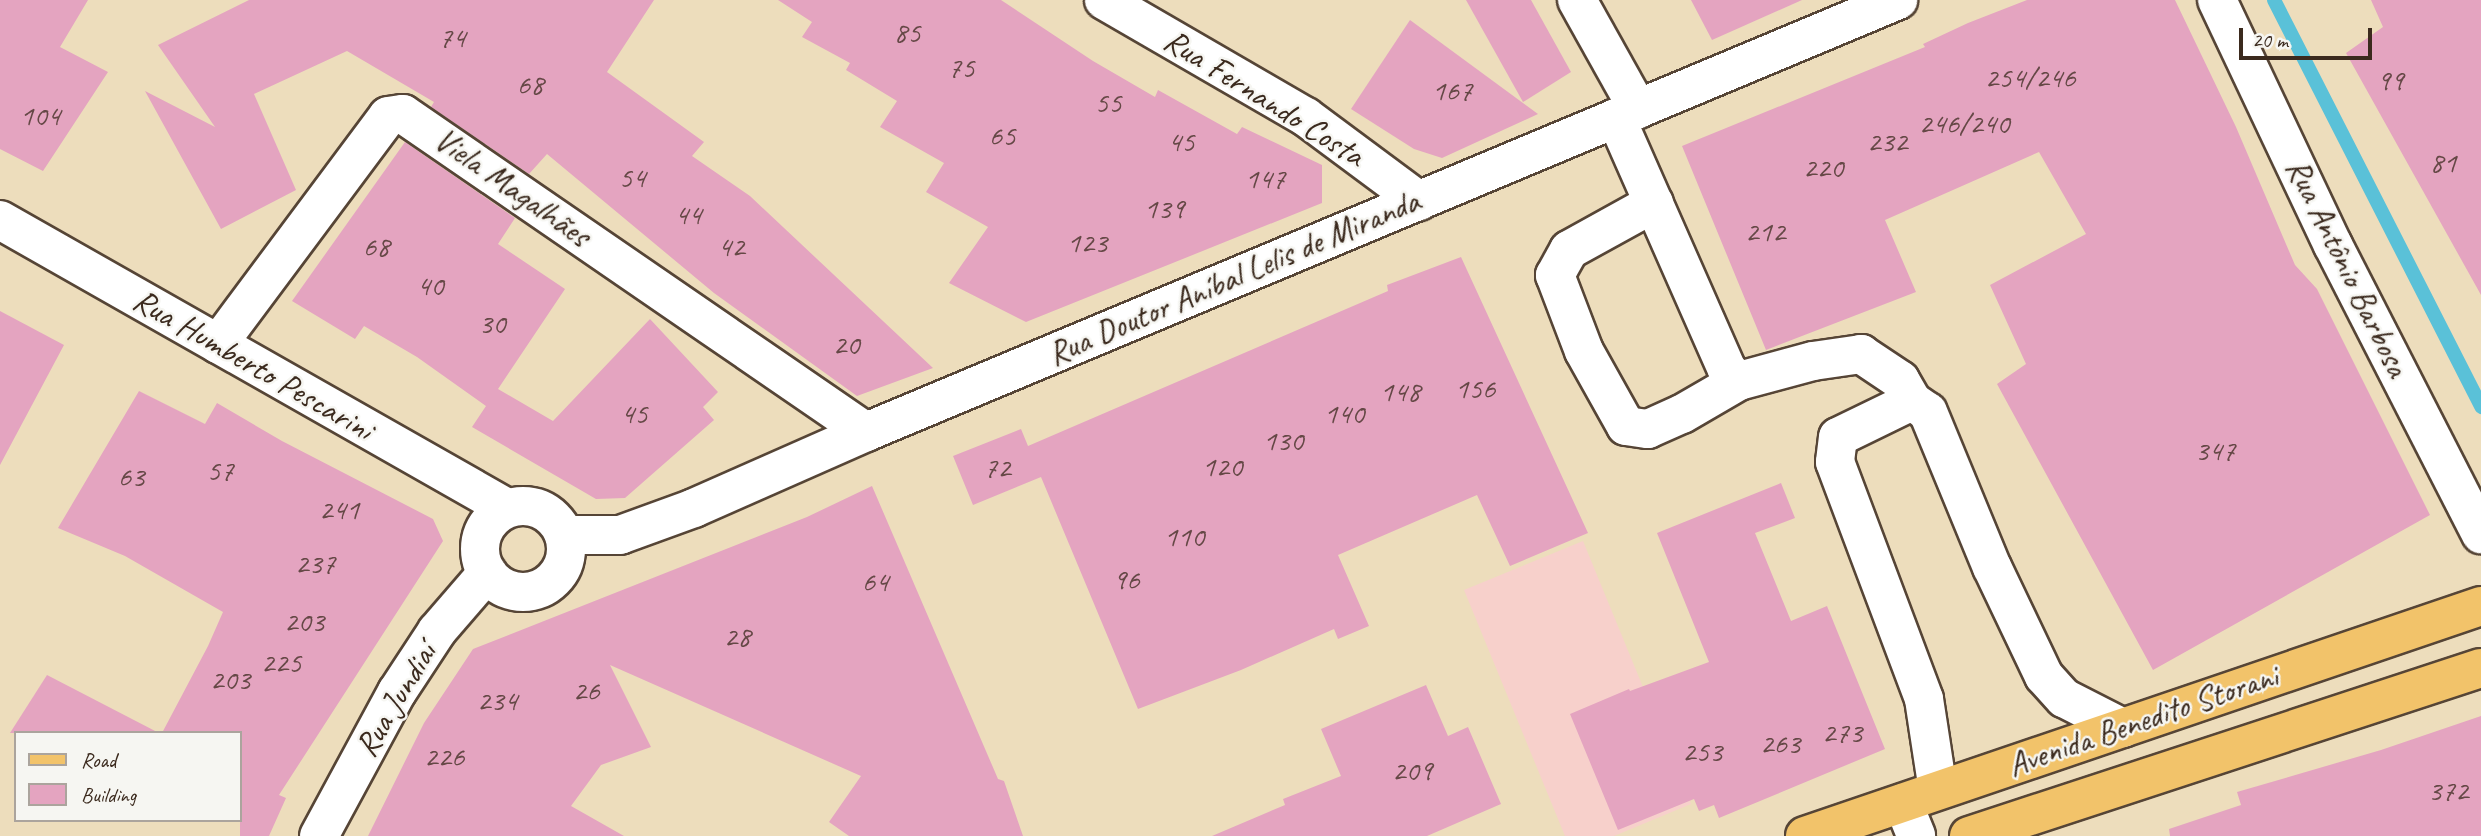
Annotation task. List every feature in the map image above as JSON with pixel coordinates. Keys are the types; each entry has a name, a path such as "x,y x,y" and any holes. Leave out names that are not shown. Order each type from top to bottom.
{"main road":[{"name":"Avenida Benedito Storani","path":"1805,836 1919,810 2123,727 2481,606"},
{"name":"Avenida Benedito Storani","path":"1969,836 2481,668"}],"street":[{"name":"Rua Fernando Costa","path":"1104,0 1306,117 1419,201"},
{"path":"1577,0 1627,113 1654,202 1727,370 1739,381"},
{"name":"Rua Doutor Aníbal Lelis de Miranda","path":"564,535 620,535 694,508 866,432 1898,0"},
{"name":"Rua Antônio Barbosa","path":"2217,0 2333,245 2481,534"},
{"name":"Viela Magalhães","path":"218,344 388,116 403,114 866,432"},
{"path":"1654,202 1569,250 1555,275 1584,351 1626,426 1648,429 1682,414 1739,381 1814,361 1861,354 1900,380 1912,401 1928,412 1992,567 2044,676 2064,698 2123,727"},
{"name":"Rua Humberto Pescarini","path":"0,220 507,508"},
{"path":"1912,401 1838,437 1835,462 1924,699 1919,810"},
{"path":"536,507 558,523 564,535 567,549 558,575 536,590 508,590 487,573 479,549 487,524 507,508 536,507"},
{"name":"Rua Jundiaí","path":"319,836 404,682 437,631 487,573"}],"shaded area":[{"path":"1583,541 1691,804 1614,836 1565,836 1464,590"}],"building":[{"path":"0,0 88,0 60,47 108,72 43,171 0,149"},
{"path":"249,0 654,0 607,72 704,142 692,156 750,196 933,368 857,396 714,293 547,154 529,174 431,107 434,102 347,51 254,94 296,190 221,229 145,91 215,127 158,45"},
{"path":"778,0 1001,0 1093,61 1155,97 1158,90 1237,134 1242,127 1322,165 1322,203 1026,322 949,283 988,227 926,192 944,163 880,127 897,101 846,70 850,63 802,37 812,22"},
{"path":"1466,0 1531,0 1571,72 1523,102"},
{"path":"1691,0 1802,0 1712,40"},
{"path":"2027,0 2175,0 2236,127 2295,265 2317,289 2430,515 2153,670 1997,384 2026,364 1990,285 2086,234 2039,152 1885,220 1916,292 1766,350 1682,146 1925,47 1923,44 1968,23"},
{"path":"2371,0 2481,0 2481,295 2346,53 2383,27"},
{"path":"1410,20 1538,114 1442,158 1414,149 1351,109"},
{"path":"405,142 515,218 498,244 565,289 498,389 553,421 650,319 718,392 703,407 714,420 625,498 596,499 472,427 486,406 417,357 364,326 355,339 292,301"},
{"path":"1461,257 1588,533 1510,566 1477,495 1338,555 1369,626 1338,639 1334,629 1241,670 1138,709 1041,477 973,505 953,456 1021,429 1028,446 1388,291 1387,285"},
{"path":"0,311 64,345 0,465"},
{"path":"139,391 205,424 217,403 282,441 433,519 443,541 279,795 286,798 269,836 240,836 242,731 163,731 223,612 125,556 58,528"},
{"path":"1781,483 1795,518 1755,533 1791,621 1827,606 1885,749 1719,818 1714,805 1699,811 1694,799 1618,830 1570,714 1629,689 1630,691 1709,662 1657,533"},
{"path":"872,486 998,779 1004,781 1023,836 849,836 829,822 861,776 610,665 651,747 601,765 571,806 624,836 368,836 424,723 473,649 807,517"},
{"path":"47,675 155,731 14,731 10,733"},
{"path":"1426,685 1448,736 1468,727 1501,804 1427,836 1212,836 1285,805 1283,799 1341,776 1321,729"},
{"path":"2481,716 2481,836 2170,836 2169,829 2241,805 2237,792 2381,750"}],"waterway":[{"path":"2274,0 2481,407"}]}
